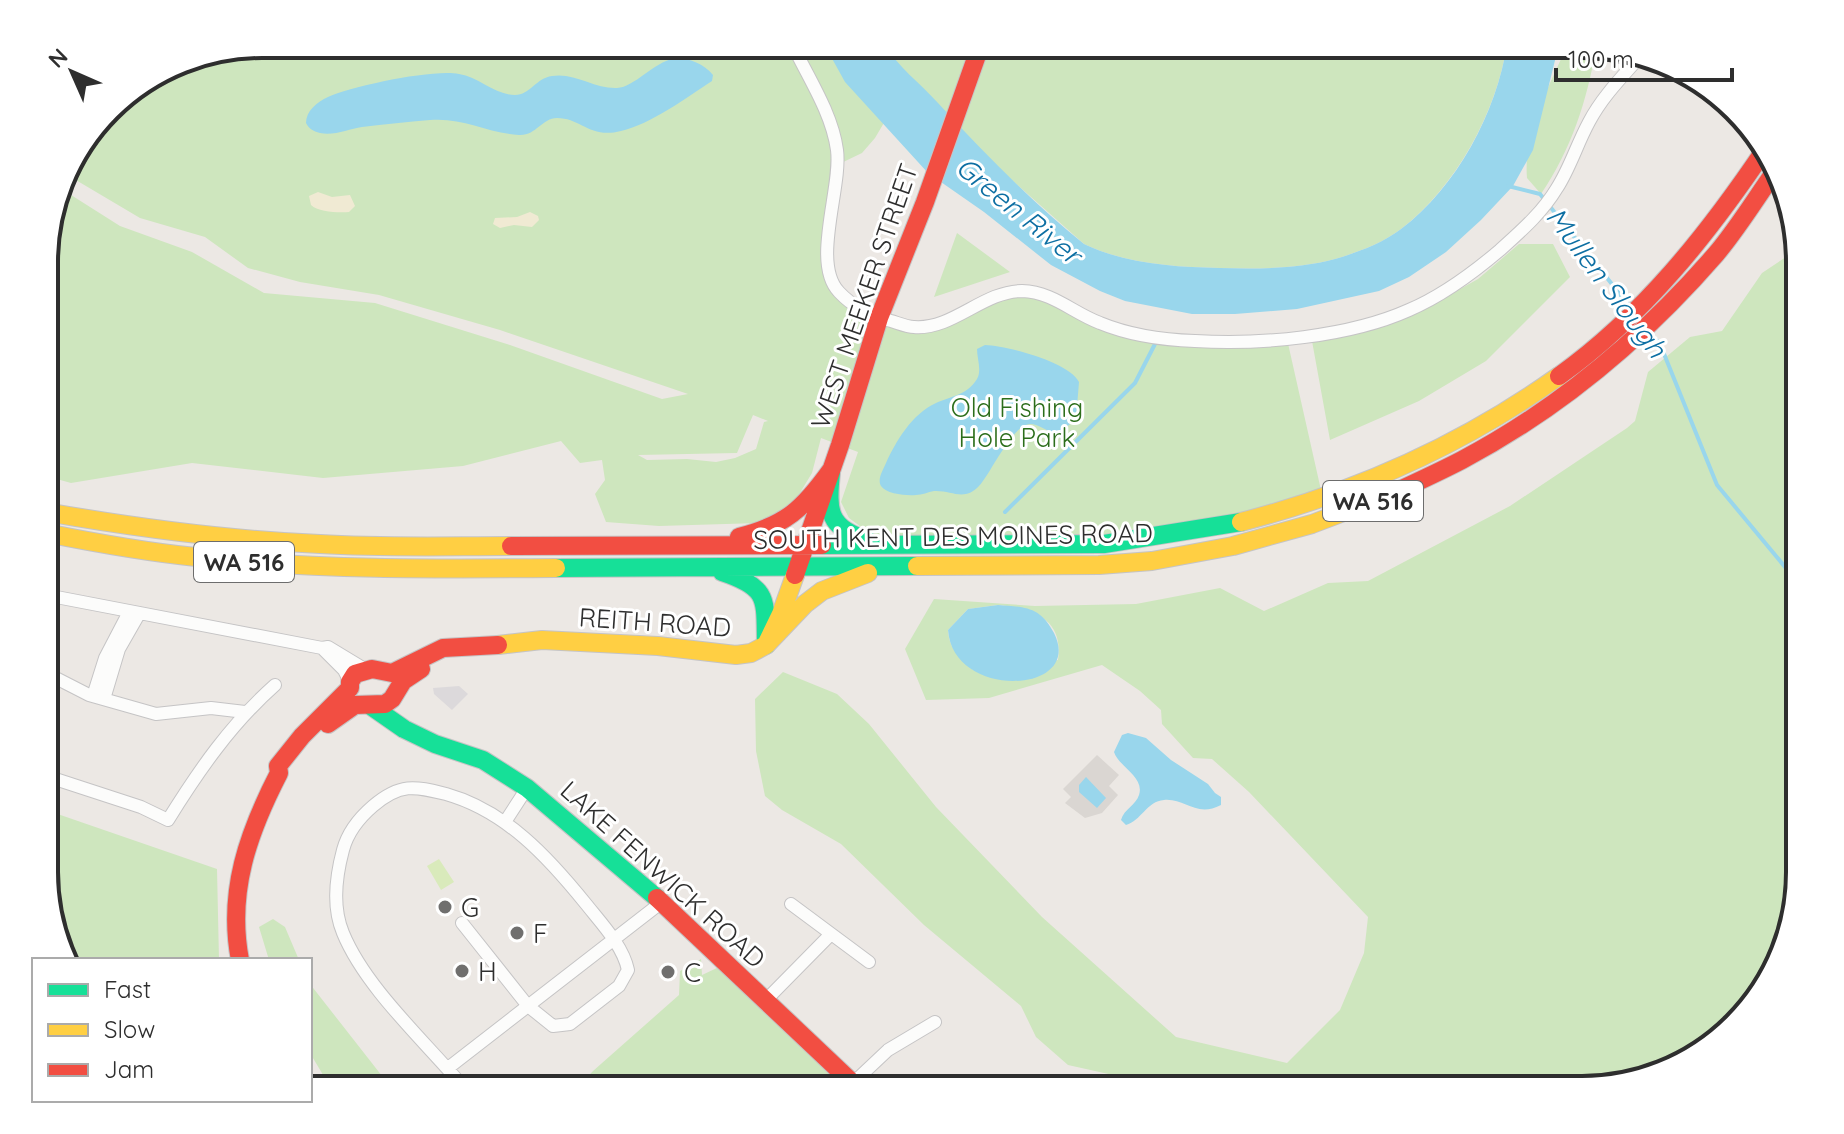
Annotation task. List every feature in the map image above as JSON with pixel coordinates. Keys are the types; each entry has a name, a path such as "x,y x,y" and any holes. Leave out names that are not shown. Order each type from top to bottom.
{"main road":[{"name":"WEST MEEKER STREET","path":"798,566 879,318 925,202 976,58"},
{"name":"SOUTH KENT DES MOINES ROAD","path":"58,514 190,536 280,544 1104,544 1242,522 1323,499 1425,458 1512,410 1587,356 1642,307 1727,206 1758,160"},
{"name":"SOUTH KENT DES MOINES ROAD","path":"58,535 157,553 297,566 880,568 1147,562 1244,544 1330,518 1431,477 1520,429 1593,375 1653,322 1717,253 1769,180"},
{"path":"831,470 829,513 834,521 850,536 884,544"},
{"path":"703,546 776,528 802,508 831,470"},
{"name":"REITH ROAD","path":"358,695 355,674 399,670 443,648 542,640 658,646 736,655 751,653 766,645 798,566"},
{"path":"705,567 744,579 758,589 766,609 766,645"},
{"path":"766,645 805,604 822,591 880,568"},
{"name":"REITH ROAD","path":"358,695 385,704 411,674 448,658 454,649"},
{"path":"375,671 391,677 400,711 410,724 410,730"},
{"name":"REITH ROAD","path":"240,958 234,917 237,881 250,834 279,773 278,766 290,750 358,695"},
{"name":"LAKE FENWICK ROAD","path":"358,695 404,729 435,744 483,760 527,788 662,902 846,1076"}],"street":[{"path":"799,58 825,111 837,149 828,250 829,277 837,291 863,311 914,327 926,326 992,297 1021,291 1060,301 1080,314 1115,329 1195,342 1287,339 1347,330 1410,310 1472,274 1537,216 1558,187 1595,111 1633,65"},
{"path":"58,597 334,649 375,671"},
{"path":"99,698 105,658 134,613"},
{"path":"322,648 344,670 358,695"},
{"path":"58,679 99,698 156,714 211,708 245,712"},
{"path":"58,780 141,807 168,820 201,768 245,712 275,685"},
{"path":"455,1076 402,1017 354,954 339,924 336,901 342,854 350,832 392,792 412,787 427,789 476,805 505,822 552,864 613,940 628,970 624,981 570,1024 556,1026 547,1023 528,1006 462,923"},
{"path":"505,822 527,788"},
{"path":"448,1068 662,902"},
{"path":"791,904 869,962"},
{"path":"766,1000 831,934"},
{"path":"865,1076 888,1050 935,1022"}],"shaded area":[{"path":"459,686 468,694 452,710 434,694 433,688"},
{"path":"1097,755 1119,775 1109,786 1118,795 1102,813 1085,818 1065,803 1071,797 1063,789"}],"green space":[{"name":"Old Fishing Hole Park","path":"1504,58 1494,96 1470,147 1456,170 1421,212 1378,243 1335,259 1307,265 1220,268 1168,265 1116,256 1084,244 988,159 911,77 875,138 862,153 837,165 829,276 863,311 914,327 1021,291 1139,334 1287,339 1323,499 1151,538 884,544 849,518 841,502 858,452 821,438 812,473 792,506 759,523 659,526 606,522 595,494 605,480 602,460 580,463 561,441 463,466 323,478 192,463 71,483 58,479 58,262 60,235 70,194 120,226 192,252 264,293 375,303 510,345 662,399 688,394 500,330 379,295 300,282 248,268 205,237 140,218 75,180 92,148 138,100 184,73 235,60","holes":["753,415 768,421 764,422 756,449 716,462 647,460 638,455 737,453"]},
{"path":"1562,58 1594,59 1576,124 1561,160 1541,194 1527,178 1527,161 1533,126"},
{"path":"957,233 1010,272 934,297"},
{"path":"1519,244 1553,244 1570,277 1486,361 1419,401 1330,440 1312,341 1435,303 1478,279"},
{"path":"1786,257 1786,886 1779,925 1759,974 1744,996 1717,1025 1696,1042 1672,1055 1648,1065 1596,1076 1118,1076 1068,1065 1036,1037 1021,1006 924,925 841,844 782,810 765,796 756,751 755,699 783,672 837,694 869,724 936,807 1042,917 1176,1037 1287,1063 1340,1010 1364,953 1368,917 1249,792 1212,759 1193,758 1162,724 1161,710 1102,665 989,698 926,700 905,649 934,599 1035,606 1136,604 1220,588 1264,611 1328,583 1368,581 1510,506 1627,428 1635,421 1648,372 1690,337 1722,331 1762,273","holes":["998,605 1023,609 1051,625 1059,646 1058,660 973,670 953,648 948,630 968,609"]},
{"path":"58,814 217,869 219,958 77,958 65,925 60,899"},
{"path":"439,859 454,882 441,890 427,866"},
{"path":"273,919 285,927 298,958 268,958 259,927"},
{"path":"701,959 702,975 719,967 837,1076 588,1076 679,995 680,971"},
{"path":"312,987 382,1076 324,1076 312,1056"}],"sand":[{"path":"318,192 332,197 350,195 355,206 349,212 318,209 311,205 309,196"},
{"path":"530,212 539,220 532,227 514,225 500,228 493,224 495,218 517,217"}],"water":[{"path":"675,58 701,65 713,75 712,81 656,117 632,128 610,133 557,118 525,135 442,120 371,126 331,134 315,131 306,123 313,107 328,97 393,80 431,74 459,74 515,95 525,92 546,77 560,75 617,88 630,84"},
{"name":"Green River","path":"832,58 894,58 1045,211 1084,244 1100,251 1150,263 1185,267 1292,267 1335,259 1369,247 1401,229 1439,192 1471,147 1494,96 1504,58 1556,58 1533,150 1513,186 1446,252 1409,277 1379,291 1297,309 1235,314 1192,314 1125,301 1051,265 928,173 845,82"},
{"path":"985,345 1037,356 1073,375 1079,382 1076,419 1057,435 1032,424 1022,427 1008,442 979,486 968,493 934,491 907,495 884,489 880,483 881,474 906,429 927,408 973,385 979,372 977,349"},
{"path":"998,605 1031,610 1049,624 1059,653 1051,668 1035,678 1014,681 992,678 971,669 955,653 948,630 968,609"},
{"path":"1128,733 1146,738 1171,760 1208,784 1221,797 1221,805 1198,809 1171,800 1158,801 1126,825 1121,820 1140,789 1135,777 1114,752 1122,735"},
{"path":"1086,777 1106,798 1097,808 1079,792 1079,785"}],"waterway":[{"name":"Mullen Slough","path":"1508,186 1540,194 1631,308"},
{"name":"Mullen Slough","path":"1651,334 1660,344 1717,485 1786,568"},
{"path":"1005,512 1135,383 1155,344"}],"traffic: fast":[{"path":"831,473 830,508 837,524 867,540"},
{"path":"822,545 1104,544 1241,522"},
{"path":"556,568 917,566"},
{"path":"722,572 749,584 762,597 766,645"},
{"path":"371,706 404,729 435,744 483,760 527,788 657,898"}],"traffic: slow":[{"path":"1241,522 1326,496 1407,464 1484,424 1559,376"},
{"path":"917,566 1099,565 1152,561 1233,546 1312,524 1391,494"},
{"path":"58,514 251,540 368,546 511,546"},
{"path":"58,535 158,553 286,564 556,568"},
{"path":"766,645 805,604 822,591 868,573"},
{"path":"498,645 542,640 658,646 736,655 751,653 766,645 795,575"}],"traffic: jam":[{"path":"795,575 879,318 925,202 976,58"},
{"path":"1559,376 1647,300 1697,242 1758,159"},
{"path":"1391,494 1498,440 1599,369 1660,314 1716,254 1769,181"},
{"path":"739,537 769,527 792,514 831,470"},
{"path":"511,546 822,545"},
{"path":"240,958 236,911 243,864 258,818 279,773 278,766 302,736 350,688 355,674 372,669 392,673 443,648 498,645"},
{"path":"328,724 355,705 385,704 392,699 403,681 421,669"},
{"path":"657,898 845,1076"}],"place":[{"name":"G","path":"445,907"},
{"name":"F","path":"517,933"},
{"name":"H","path":"462,971"},
{"name":"C","path":"668,972"}]}
